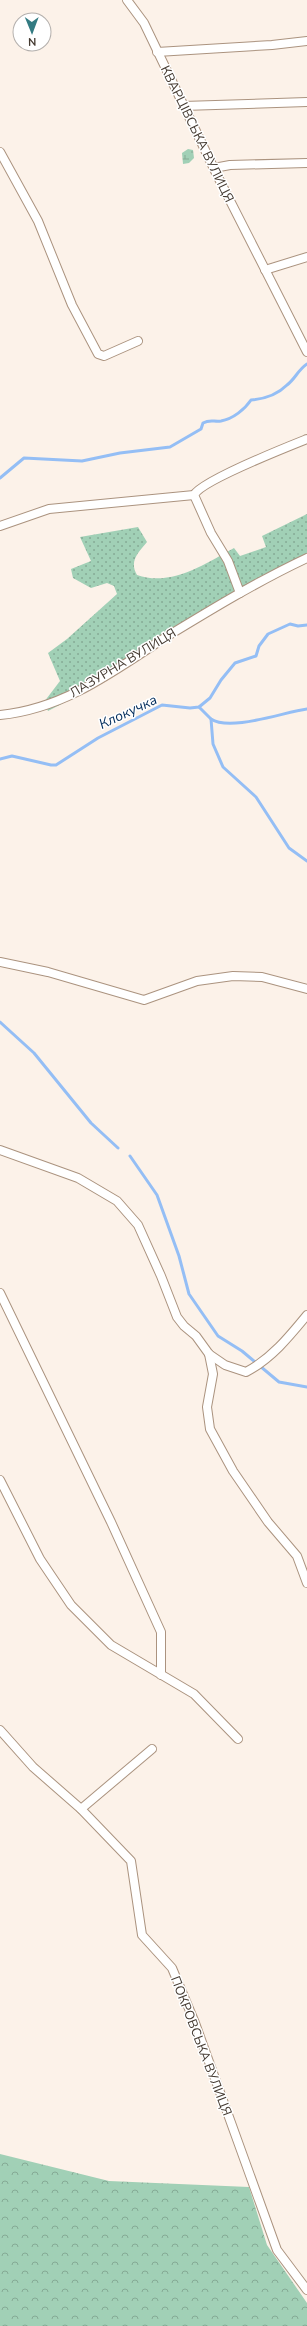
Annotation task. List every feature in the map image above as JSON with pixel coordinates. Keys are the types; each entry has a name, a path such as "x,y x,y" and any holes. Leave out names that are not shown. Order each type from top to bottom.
{"street":[{"name":"КВАРЦІВСЬКА ВУЛИЦЯ","path":"127,0 144,23 183,106 307,352"},
{"path":"157,52 272,45 307,41"},
{"path":"183,106 307,102"},
{"path":"0,152 38,221 72,305 98,354 104,356 138,341"},
{"path":"214,168 230,165 307,163"},
{"path":"265,270 307,257"},
{"path":"194,496 198,489 215,478 307,439"},
{"path":"0,526 49,509 194,496"},
{"path":"194,496 211,532 228,561 240,593"},
{"name":"ЛАЗУРНА ВУЛИЦЯ","path":"0,716 31,711 83,690 240,593 307,558"},
{"path":"0,962 48,972 144,1000 197,981 233,976 262,977 307,989"},
{"path":"0,1150 78,1178 117,1201 138,1225 161,1276 177,1317 184,1326 196,1336 209,1354 225,1365 246,1372 258,1366 285,1342 307,1315"},
{"path":"0,1293 111,1522 161,1632 161,1675"},
{"path":"209,1354 213,1374 207,1407 210,1430 233,1471 268,1522 297,1556 307,1583"},
{"path":"0,1480 40,1559 71,1605 111,1645 194,1694 238,1739"},
{"name":"ПОКРОВСЬКА ВУЛИЦЯ","path":"0,1730 33,1767 81,1809 131,1861 142,1936 172,1968 195,2024 277,2250 307,2290"},
{"path":"81,1809 152,1749"}],"green space":[{"path":"188,149 193,150 194,158 189,163 183,164 182,153"},
{"path":"307,514 307,561 218,606 102,683 48,711 44,702 60,681 48,653 67,639 117,594 114,586 107,583 91,588 73,578 71,569 91,561 80,537 138,527 147,542 134,561 137,575 150,578 162,578 175,576 200,567 234,548 240,556 266,547 262,536"},
{"path":"0,2154 109,2181 249,2187 267,2245 307,2303 307,2326 0,2326"}],"waterway":[{"path":"0,478 24,458 82,461 120,453 170,447 201,429 203,423 210,421 221,421 230,418 242,410 251,400 266,397 279,391 290,383 307,364"},
{"name":"Клокучка","path":"0,759 12,756 56,765 98,738 162,705 190,708 199,707 210,698 221,680 235,663 256,656 259,646 268,634 290,624 298,626 307,625"},
{"path":"199,707 211,719 213,744 223,767 256,797 289,848 307,861"},
{"path":"211,719 220,722 244,722 307,709"},
{"path":"0,1022 34,1053 91,1123 118,1148"},
{"path":"130,1156 157,1195 179,1256 189,1294 218,1336 242,1351 279,1382 307,1387"}]}
